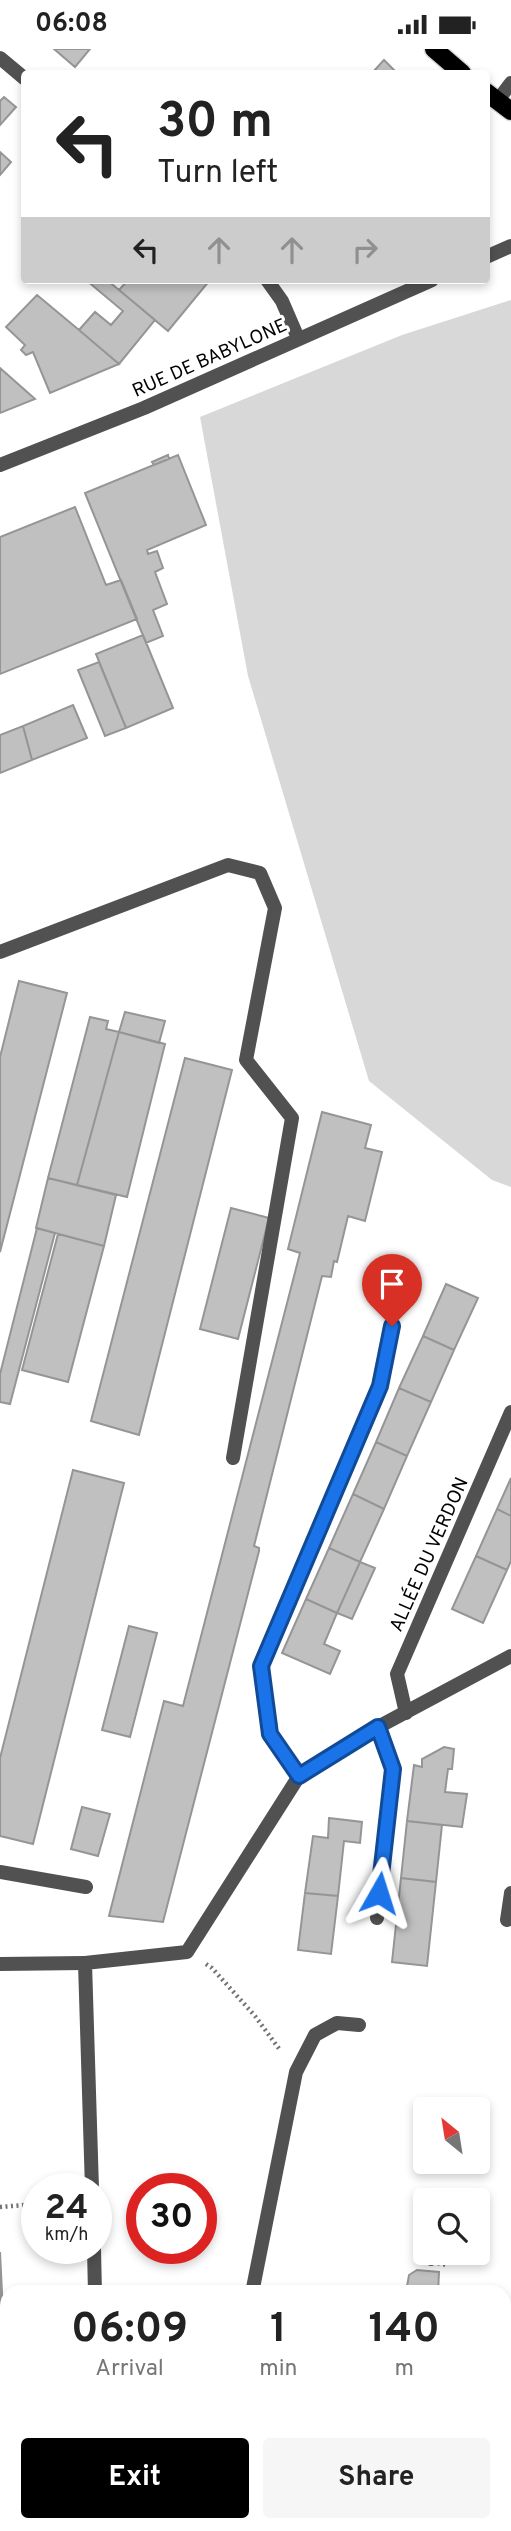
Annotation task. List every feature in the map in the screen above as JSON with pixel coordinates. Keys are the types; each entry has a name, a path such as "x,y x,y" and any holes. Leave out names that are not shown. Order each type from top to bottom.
{"main road":[{"path":"434,49 458,70"}],"street":[{"path":"0,58 21,76"},
{"path":"498,101 511,83"},
{"path":"490,255 511,246"},
{"path":"270,284 282,301 298,338"},
{"name":"RUE DE BABYLONE","path":"0,465 144,408 423,284"},
{"path":"0,952 228,865 260,873 275,908 246,1060 292,1118 233,1458"},
{"path":"299,1776 270,1734 261,1666 380,1386 392,1326"},
{"name":"ALLÉE DU VERDON","path":"406,1713 397,1674 511,1412"},
{"path":"0,1963 85,1963 187,1952 299,1776 378,1727 511,1656"},
{"path":"377,1918 393,1769 378,1727"},
{"path":"0,1872 86,1887"},
{"path":"507,1920 511,1893"},
{"path":"85,1963 92,2173"},
{"path":"254,2285 296,2072 315,2035 337,2023 359,2025"},
{"path":"94,2264 95,2285"}],"path":[{"path":"187,1952 212,1968 255,2017 296,2072"},
{"path":"0,2207 21,2205"}],"shaded area":[{"path":"511,300 511,1187 492,1180 369,1081 248,676 200,417 402,335"}],"building":[{"path":"54,49 90,49 75,67"},
{"path":"384,60 394,70 375,70"},
{"path":"4,97 16,107 0,125 0,101"},
{"path":"0,152 11,162 0,175"},
{"path":"91,284 112,284 155,320 119,364 79,330 95,312 111,325 123,311"},
{"path":"124,284 207,284 168,331 119,290"},
{"path":"37,295 119,364 50,393 33,352 26,355 21,350 25,345 6,327"},
{"path":"0,368 35,399 0,413"},
{"path":"168,455 169,459 154,465 152,462"},
{"path":"178,455 206,525 147,550 148,554 157,551 163,568 155,572 167,604 153,610 163,636 146,643 85,493"},
{"path":"75,507 106,585 121,580 137,619 0,674 0,537"},
{"path":"143,635 173,708 126,728 96,654"},
{"path":"99,662 126,728 105,736 78,670"},
{"path":"73,705 87,738 32,760 23,726"},
{"path":"23,726 32,760 0,773 0,735"},
{"path":"19,981 67,993 0,1252 0,1057"},
{"path":"125,1012 165,1021 159,1043 119,1032"},
{"path":"90,1017 108,1021 106,1029 119,1032 77,1185 48,1178"},
{"path":"119,1032 165,1044 127,1197 77,1185"},
{"path":"185,1058 232,1070 139,1435 91,1421"},
{"path":"322,1112 371,1125 365,1148 382,1152 365,1221 348,1216 331,1277 322,1276 254,1546 259,1548 259,1551 163,1922 109,1916 164,1701 183,1706 300,1253 288,1249"},
{"path":"48,1178 116,1195 104,1246 36,1228"},
{"path":"231,1208 269,1218 238,1339 200,1329"},
{"path":"37,1228 55,1233 10,1404 0,1402 0,1374"},
{"path":"58,1234 104,1246 68,1382 22,1370"},
{"path":"446,1284 478,1298 454,1350 423,1336"},
{"path":"423,1336 454,1350 431,1402 399,1388"},
{"path":"399,1388 431,1402 407,1456 376,1442"},
{"path":"376,1442 407,1456 384,1509 353,1494"},
{"path":"73,1470 124,1483 33,1844 0,1836 0,1758"},
{"path":"511,1478 511,1516 497,1509"},
{"path":"353,1494 384,1509 360,1562 329,1548"},
{"path":"497,1509 511,1516 511,1561 507,1570 476,1556"},
{"path":"329,1548 360,1562 337,1613 306,1599"},
{"path":"476,1556 507,1570 483,1623 452,1609"},
{"path":"360,1562 375,1568 352,1619 337,1613"},
{"path":"306,1599 337,1613 324,1644 340,1651 330,1674 282,1653"},
{"path":"129,1626 157,1633 130,1737 102,1730"},
{"path":"444,1747 454,1749 452,1769 448,1769 445,1792 467,1794 462,1827 407,1821 414,1765 422,1767 422,1759"},
{"path":"82,1807 110,1814 98,1856 71,1849"},
{"path":"329,1818 362,1822 360,1843 344,1841 338,1896 305,1893 313,1836 328,1838"},
{"path":"407,1821 442,1825 436,1882 401,1878"},
{"path":"401,1878 436,1882 427,1966 392,1962"},
{"path":"305,1893 338,1896 331,1954 298,1950"},
{"path":"417,2270 439,2272 438,2285 407,2285 409,2275"}],"route":[{"path":"379,1893 393,1769 378,1727 299,1776 270,1734 261,1666 380,1386 392,1326"}]}
